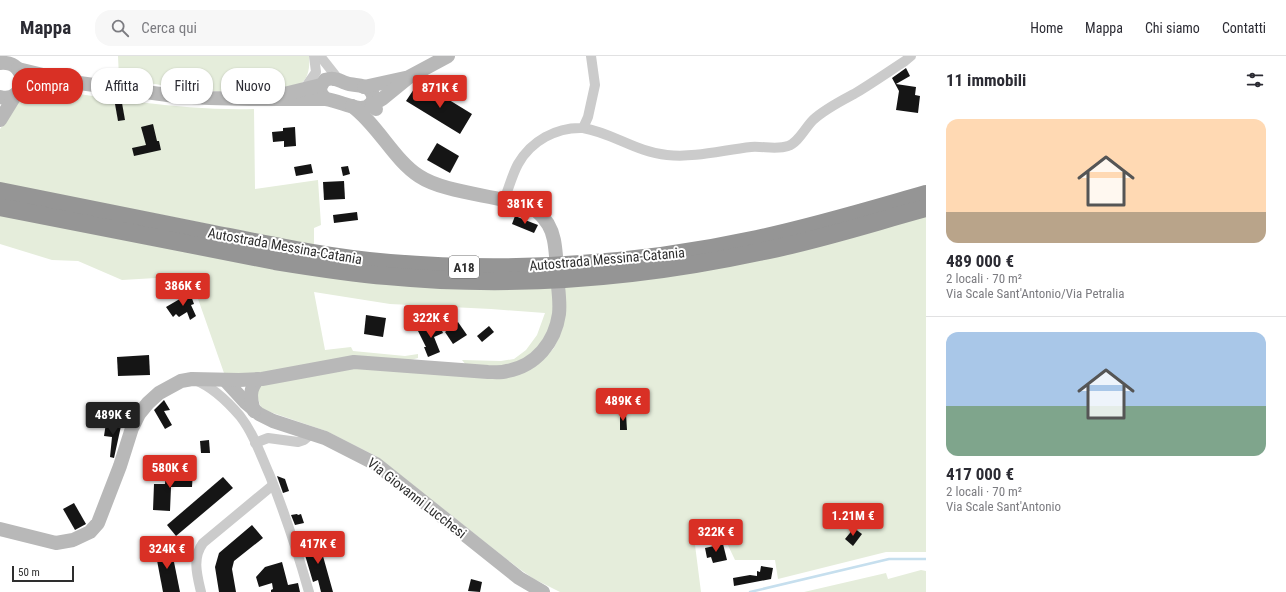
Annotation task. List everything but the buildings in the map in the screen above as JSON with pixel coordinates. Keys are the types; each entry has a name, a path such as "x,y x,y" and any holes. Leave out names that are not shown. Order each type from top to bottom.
{"highway":[{"name":"Autostrada Messina-Catania","path":"0,191 314,254 390,263 460,267 572,265 697,251 788,232 926,194"},
{"name":"Autostrada Messina-Catania","path":"0,207 305,266 388,276 492,280 580,278 698,264 792,245 926,208"}],"street":[{"path":"314,56 320,91 326,99"},
{"path":"320,56 339,80"},
{"path":"364,87 409,77 448,56"},
{"path":"583,128 588,117 594,85 591,56"},
{"path":"504,200 517,166 526,152 541,139 554,133 573,128 583,128 605,134 643,150 666,155 700,155 751,147 766,146 778,148 789,146 813,121 834,104 905,62 911,56"},
{"path":"0,63 15,64 28,68"},
{"path":"285,99 326,99 364,108 377,105 409,77"},
{"path":"285,94 305,88 318,79 325,80 334,78 351,85 370,89 377,105 376,121 379,132"},
{"path":"83,83 221,98"},
{"path":"0,98 12,97"},
{"path":"0,120 12,101"},
{"path":"352,106 379,132 403,162 421,177 443,186 530,207 539,213 548,224 554,237 556,256"},
{"path":"0,529 56,543 73,540 90,532 98,523 120,466 132,428 139,414 159,392 173,384 202,381 258,379 354,362 506,372 523,366 538,356 549,344 556,330 559,312 558,286"},
{"path":"254,410 250,391 253,384 258,379"},
{"name":"Via Giovanni Lucchesi","path":"226,380 246,403 259,414 273,421 325,438 376,464 519,578 543,592"},
{"path":"202,381 227,402 240,417 256,443 301,561 310,592"},
{"path":"256,443 268,438 298,442 304,440 311,434"},
{"path":"201,592 196,572 196,562 199,548 203,542 273,485"}],"green space":[{"path":"118,56 309,56 308,72 303,82 294,87 285,89 285,68 221,68 221,91 213,91 213,68 161,68 161,85 153,84 153,68 119,68"},
{"path":"83,95 91,96 91,104 153,104 201,108 254,109 255,189 318,180 321,225 314,228 314,245 0,183 0,129 17,104 83,104"},
{"path":"0,213 554,287 555,312 544,341 522,361 505,367 466,365 462,360 501,361 514,359 526,350 537,335 545,313 390,304 314,292 325,350 351,347 353,351 405,356 418,354 418,358 407,361 234,375 224,373 190,276 122,280 78,261 52,260 0,244"},
{"path":"926,216 926,552 886,552 778,579 775,560 735,560 725,539 695,545 701,592 560,592 534,579 518,568 376,456 326,431 261,408 257,395 258,388 263,384 351,367 488,378 541,361 554,348 561,332 564,286"},
{"path":"921,570 926,571 926,592 804,592 886,573 888,579"}],"water":[{"path":"173,285 176,292 162,298 159,292"}],"waterway":[{"path":"750,592 889,559 926,559"}]}
